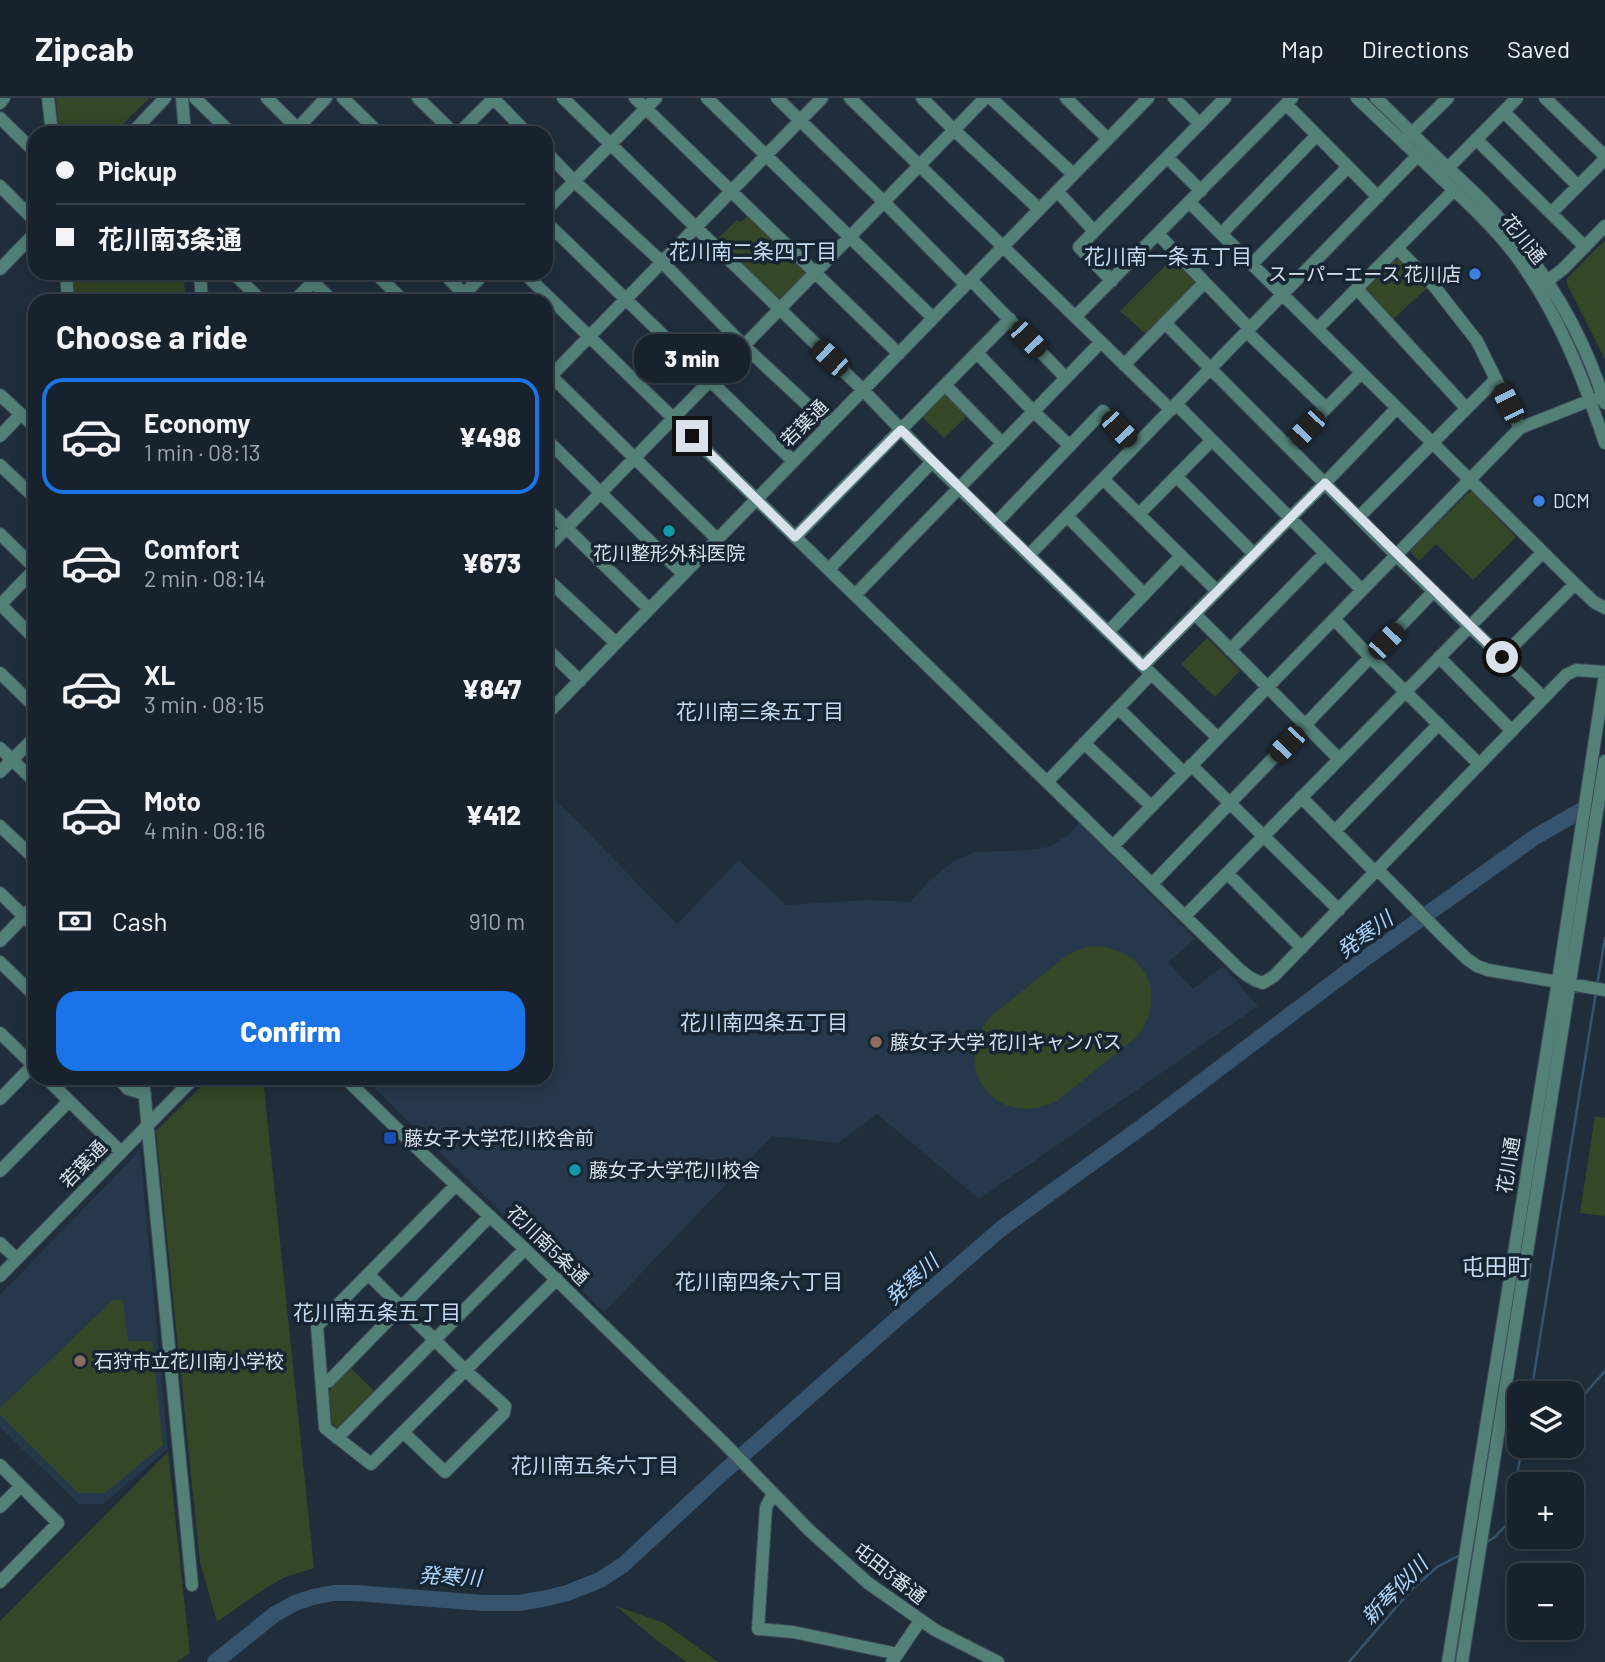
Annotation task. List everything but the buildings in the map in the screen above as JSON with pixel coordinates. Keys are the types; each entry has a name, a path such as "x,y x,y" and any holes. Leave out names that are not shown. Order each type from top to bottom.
{"street":[{"path":"0,103 5,98"},
{"path":"48,98 51,126"},
{"path":"139,126 165,98"},
{"path":"182,98 185,126"},
{"path":"195,98 224,126"},
{"path":"267,98 292,126"},
{"path":"301,126 326,98"},
{"path":"343,98 373,126"},
{"path":"418,98 449,126"},
{"path":"464,126 493,98 520,126"},
{"path":"563,98 863,390 932,462 1218,738"},
{"path":"635,98 898,354"},
{"path":"553,203 656,98"},
{"path":"707,98 933,318"},
{"path":"777,98 1010,320 1066,378"},
{"path":"553,371 822,98"},
{"path":"850,98 1124,365 1212,440 1362,590"},
{"path":"922,98 1039,209"},
{"path":"553,542 985,98"},
{"path":"991,98 1073,174"},
{"path":"1066,98 1108,139"},
{"path":"1174,98 1199,124"},
{"path":"1112,281 1079,247 1225,98"},
{"name":"花川通","path":"1357,98 1407,137 1458,186 1498,217 1521,245 1543,285 1581,341 1600,400 1605,443"},
{"name":"花川通","path":"1376,98 1407,137"},
{"path":"1444,172 1517,98"},
{"path":"1545,98 1605,158 1551,212"},
{"name":"若葉通","path":"553,707 1004,247 1143,100"},
{"path":"1407,137 1441,100"},
{"path":"1075,317 1289,101 1317,135 1378,197"},
{"path":"1503,112 1578,186"},
{"path":"0,118 28,145"},
{"path":"1221,234 1317,135"},
{"path":"1476,139 1585,247"},
{"path":"1029,555 1422,151"},
{"path":"1167,157 1200,191"},
{"path":"553,159 662,262 744,346 830,425"},
{"path":"1252,264 1349,167"},
{"path":"0,186 28,214"},
{"path":"1317,329 1458,186"},
{"path":"1056,191 1094,231"},
{"path":"1189,202 1575,584 1594,602 1605,608"},
{"path":"1543,285 1563,269 1605,226"},
{"path":"553,229 793,461"},
{"path":"1158,234 1326,408"},
{"path":"2,262 28,239"},
{"path":"1397,248 1434,286 1477,341 1520,428"},
{"path":"240,280 255,294"},
{"path":"299,294 310,280"},
{"path":"316,280 327,294"},
{"path":"382,280 397,294"},
{"path":"449,280 460,294"},
{"path":"468,294 479,280"},
{"path":"531,280 545,294"},
{"path":"1124,365 1204,283"},
{"path":"1357,289 1466,408"},
{"path":"553,302 1247,977 1262,983 1274,976 1302,948 1566,675 1576,670 1605,673"},
{"path":"795,537 1010,320"},
{"path":"1165,323 1396,555 1544,698"},
{"path":"855,595 1101,342"},
{"path":"977,353 1070,446"},
{"path":"1288,447 1361,373"},
{"path":"1359,517 1496,379"},
{"path":"553,381 717,539"},
{"path":"945,385 1002,443"},
{"path":"0,395 28,420"},
{"path":"1113,846 1520,428 1600,400"},
{"path":"1047,782 1118,708 1195,614 1397,408"},
{"path":"996,523 1103,411 1135,446"},
{"path":"0,436 21,414"},
{"path":"1139,514 1212,440"},
{"path":"553,446 683,574"},
{"path":"829,569 932,462"},
{"path":"0,465 28,491"},
{"path":"1176,476 1254,554"},
{"path":"1103,479 1217,591"},
{"path":"553,515 649,609"},
{"path":"1067,516 1144,594"},
{"path":"0,534 28,561"},
{"path":"1185,916 1543,552"},
{"path":"1230,650 1325,553"},
{"path":"1108,632 1181,556"},
{"path":"28,575 0,605 28,632"},
{"path":"553,584 616,643"},
{"path":"1502,657 1575,584"},
{"path":"1152,884 1434,591"},
{"path":"1195,614 1339,759"},
{"path":"1334,619 1479,765"},
{"path":"553,655 580,681"},
{"path":"1438,657 1512,731"},
{"path":"0,673 28,700"},
{"name":"花川通","path":"1462,1662 1564,983 1577,854 1605,673"},
{"path":"1118,708 1188,769 1231,802 1339,910"},
{"path":"1335,831 1439,724"},
{"path":"1084,743 1151,806"},
{"path":"0,772 28,744"},
{"path":"0,748 28,775"},
{"name":"花川通","path":"1448,1662 1564,983 1591,849 1605,761"},
{"path":"1301,797 1477,966 1598,989"},
{"path":"0,826 28,852"},
{"path":"1227,873 1302,948"},
{"path":"0,893 28,920"},
{"path":"0,941 28,912"},
{"path":"0,962 28,989"},
{"path":"0,1032 28,1059"},
{"path":"0,1099 28,1071"},
{"path":"54,1085 121,1152"},
{"path":"124,1085 128,1089 145,1094"},
{"path":"144,1085 192,1585"},
{"name":"若葉通","path":"0,1276 187,1085"},
{"name":"花川南5条通","path":"352,1085 557,1279 773,1494"},
{"path":"0,1171 69,1101"},
{"path":"456,1185 317,1326 325,1429 371,1464 557,1279"},
{"path":"322,1384 329,1381 490,1216"},
{"path":"0,1243 16,1259"},
{"path":"337,1438 525,1248"},
{"path":"368,1274 505,1406 504,1413 445,1472 404,1432"},
{"path":"0,1465 58,1523 0,1582"},
{"path":"0,1507 21,1486"},
{"path":"773,1494 766,1507 758,1629 793,1632 895,1658 920,1621"},
{"name":"屯田3番通","path":"773,1494 868,1583 920,1621 961,1645 998,1662"}],"shaded area":[{"name":"藤女子大学 花川キャンパス","path":"553,797 677,924 739,860 786,905 869,900 910,902 929,881 954,861 975,852 1048,847 1069,835 1079,823 1195,939 1168,962 1193,989 1223,966 1258,1006 979,1199 877,1114 838,1143 772,1136 604,1312 371,1085 553,1085"},
{"name":"石狩市立花川南小学校","path":"140,1150 168,1449 103,1504 79,1504 0,1427 0,1295"}],"green space":[{"path":"56,98 149,98 121,126 58,126"},
{"path":"748,216 804,271 805,277 782,300 777,299 715,241 737,220 741,222"},
{"path":"1605,240 1605,359 1567,284 1567,278"},
{"path":"1172,259 1196,282 1195,287 1148,336 1120,311"},
{"path":"1394,260 1401,260 1428,287 1392,320 1365,292"},
{"path":"72,280 184,280 185,294 73,294"},
{"path":"941,392 947,392 969,414 944,438 920,415"},
{"path":"1469,492 1473,492 1516,537 1473,580 1436,544 1419,561 1410,551"},
{"path":"1207,638 1240,671 1215,697 1181,664"},
{"path":"1091,946 1110,948 1125,954 1137,963 1146,975 1151,989 1151,1004 1147,1020 1138,1036 1057,1101 1035,1108 1015,1108 998,1101 985,1089 977,1073 974,1055 979,1036 991,1016 1066,956"},
{"path":"203,1085 264,1085 314,1568 285,1577 217,1622 200,1562 156,1131"},
{"path":"1595,1116 1605,1118 1605,1216 1580,1213"},
{"path":"113,1300 123,1300 128,1341 152,1341 163,1445 105,1493 78,1493 0,1415 0,1408"},
{"path":"351,1368 375,1392 342,1427 337,1428 332,1423 329,1392"},
{"path":"168,1452 190,1653 177,1662 0,1662 0,1621"},
{"path":"616,1606 664,1623 718,1662 686,1662"}],"waterway":[{"name":"発寒川","path":"215,1662 275,1614 313,1597 333,1593 356,1593 483,1603 519,1603 567,1593 600,1580 623,1565 719,1476 1002,1228 1143,1126 1363,960 1535,837 1594,803"},
{"path":"1597,986 1605,938"},
{"path":"1533,1381 1596,992"},
{"name":"新琴似川","path":"1584,1395 1605,1371"},
{"name":"新琴似川","path":"1487,1542 1509,1522 1520,1458"},
{"name":"新琴似川","path":"1349,1662 1411,1590 1437,1567 1462,1554"}],"place":[{"name":"スーパーエース 花川店","path":"1475,274"},
{"name":"DCM","path":"1539,501"},
{"name":"花川整形外科医院","path":"669,531"},
{"name":"藤女子大学 花川キャンパス","path":"876,1042"},
{"name":"藤女子大学花川校舎前","path":"390,1138"},
{"name":"藤女子大学花川校舎","path":"575,1170"},
{"name":"石狩市立花川南小学校","path":"80,1361"}],"district":[{"name":"花川南二条四丁目","path":"753,252"},
{"name":"花川南一条五丁目","path":"1168,257"},
{"name":"花川南三条五丁目","path":"760,712"},
{"name":"花川南四条五丁目","path":"764,1023"},
{"name":"屯田町","path":"1496,1267"},
{"name":"花川南四条六丁目","path":"759,1282"},
{"name":"花川南五条五丁目","path":"377,1313"},
{"name":"花川南五条六丁目","path":"595,1466"}],"route":[{"path":"692,436 795,537 901,430 1143,666 1325,483 1502,657"}]}
